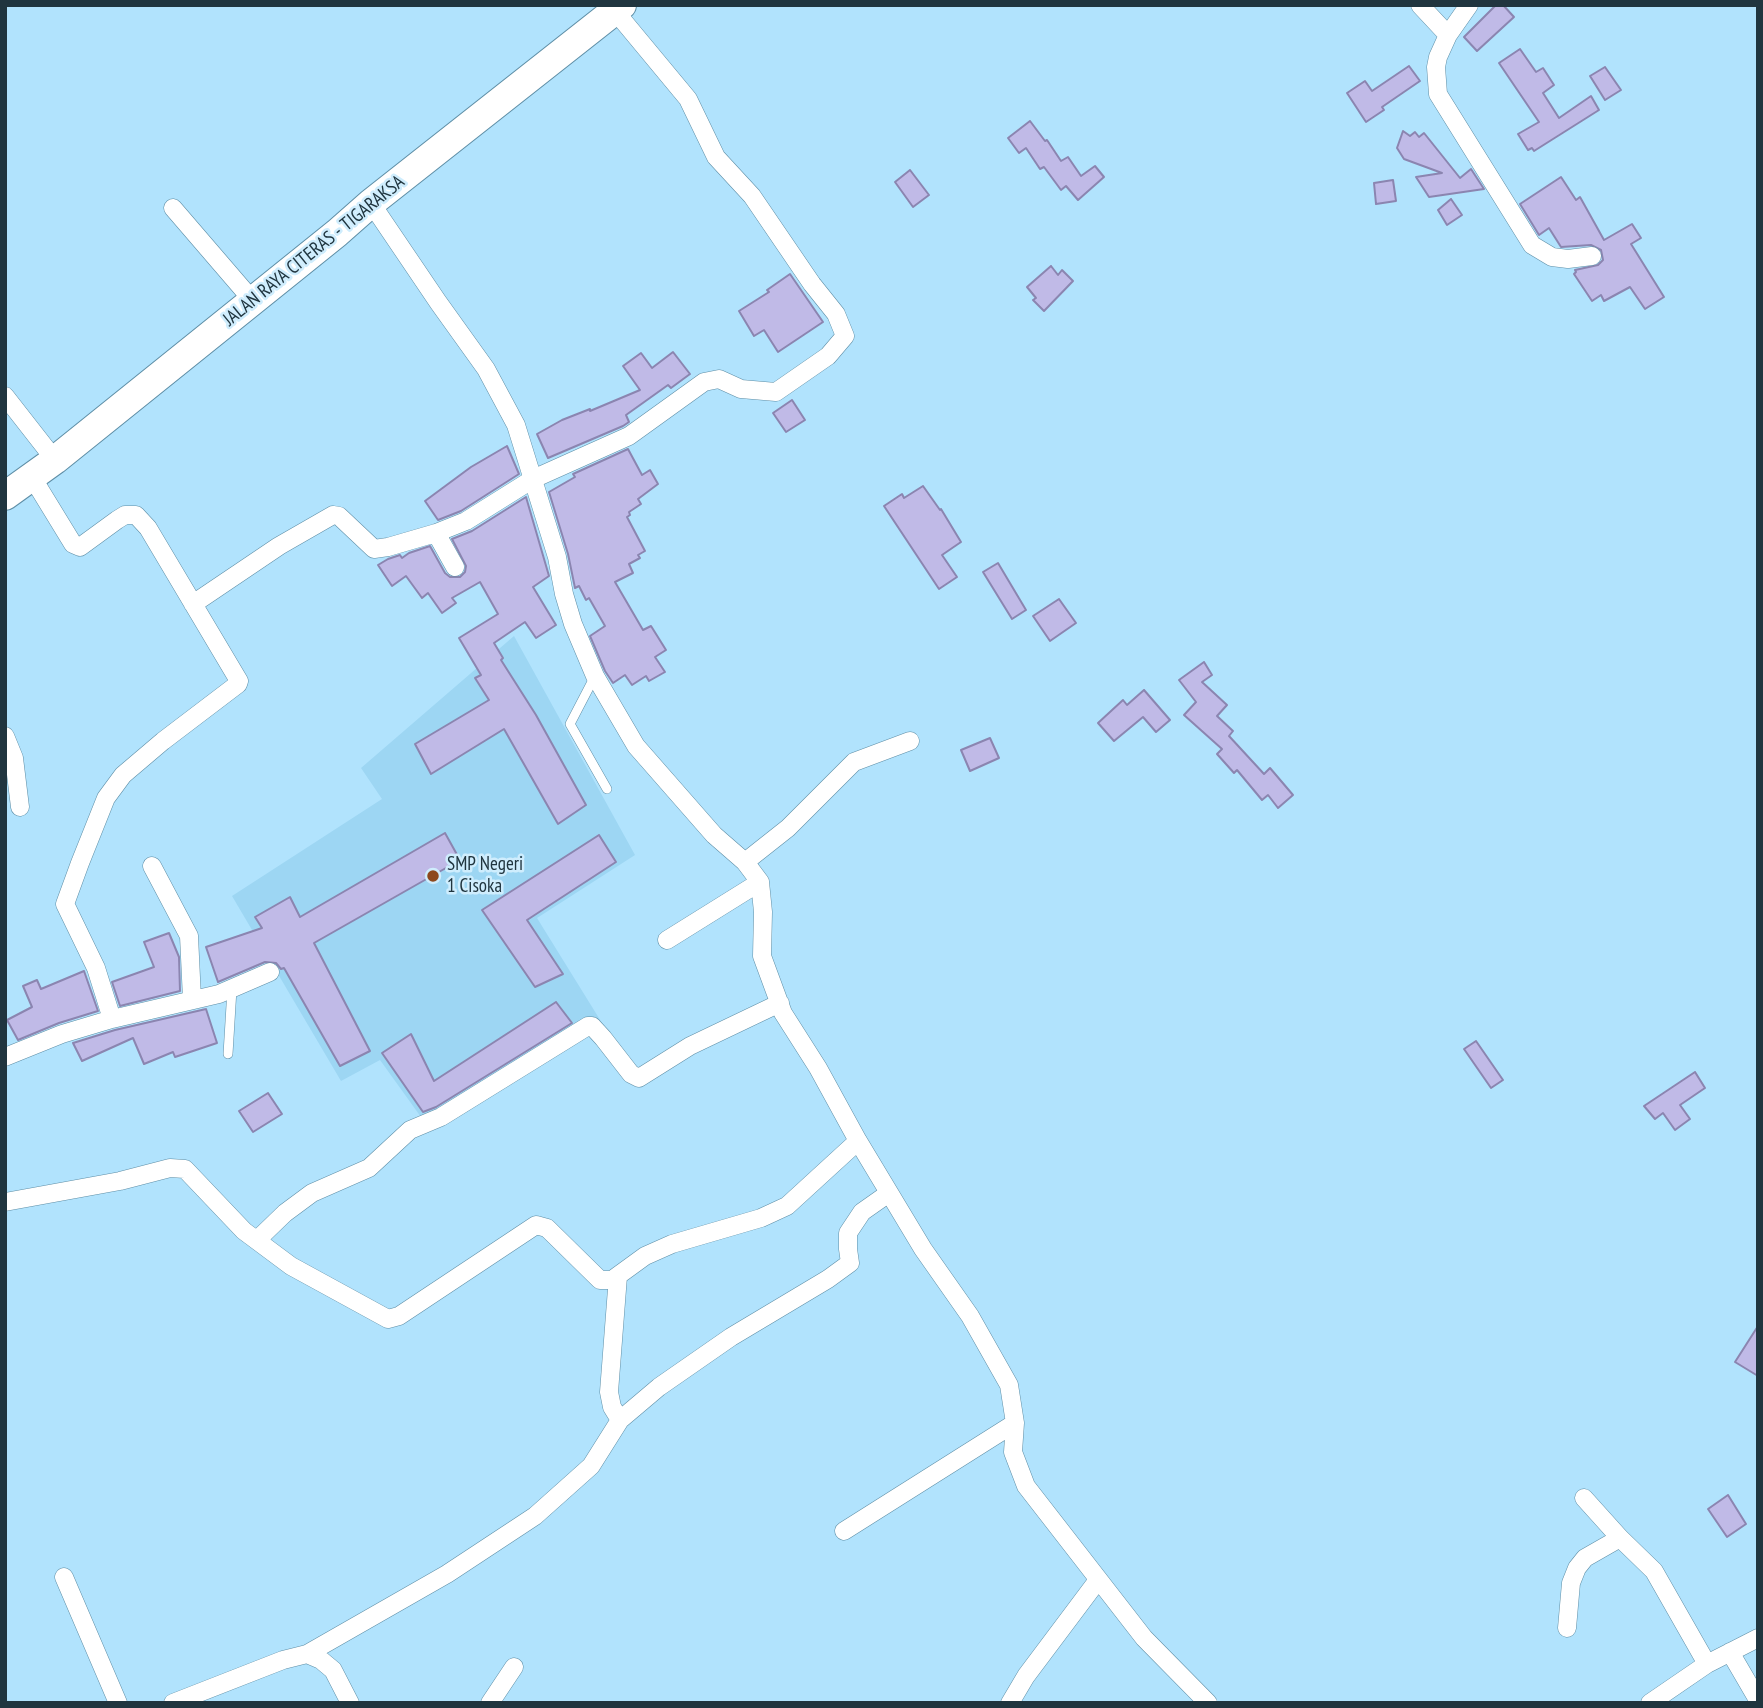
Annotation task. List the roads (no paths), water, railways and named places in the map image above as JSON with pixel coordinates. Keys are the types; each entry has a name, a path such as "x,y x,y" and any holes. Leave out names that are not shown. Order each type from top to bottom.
{"main road":[{"name":"JALAN RAYA CITERAS - TIGARAKSA","path":"5,496 55,460 371,202 618,8"}],"street":[{"path":"1420,5 1448,35"},
{"path":"1469,5 1448,35 1436,67 1438,94 1532,245 1552,257 1568,259 1592,256"},
{"path":"193,604 279,546 332,515 339,516 374,549 436,533 466,522 533,479 629,436 704,382 719,379 741,389 776,391 828,356 845,336 836,314 812,284 752,196 716,157 688,99 618,8"},
{"path":"371,202 486,369 516,425 557,557 570,614 595,676 636,746 714,835 745,862 760,882 763,912 762,956 783,1013 923,1249 970,1316 1009,1385 1015,1423 1013,1452 1026,1486 1144,1638 1208,1703"},
{"path":"173,208 253,301"},
{"path":"5,396 55,460"},
{"path":"32,477 73,544 80,547 125,515 136,515 148,528 232,667 238,684 123,775 106,798 65,904 96,968 112,1019"},
{"path":"436,533 455,567"},
{"path":"5,736 14,758 20,807"},
{"path":"745,862 788,828 854,762 910,741"},
{"path":"152,866 189,936 192,999"},
{"path":"667,940 760,882"},
{"path":"5,1057 62,1034 112,1019 209,997 270,972"},
{"path":"257,1240 285,1213 312,1193 369,1168 410,1130 440,1116 588,1026 592,1026 603,1038 631,1074 639,1078 690,1046 780,1003"},
{"path":"5,1202 178,1167 191,1173 244,1231 291,1266 388,1319 398,1316 536,1225 547,1228 600,1280 612,1280 645,1256 672,1244 761,1219 787,1206 858,1141"},
{"path":"173,1703 282,1660 307,1654 447,1574 535,1516 591,1466 620,1420 659,1387 732,1337 850,1264 848,1233 862,1212 889,1193"},
{"path":"618,1276 609,1392 611,1407 620,1420"},
{"path":"844,1531 1015,1423"},
{"path":"1584,1498 1654,1571 1707,1664"},
{"path":"1567,1628 1571,1583 1577,1568 1585,1558 1620,1538"},
{"path":"64,1577 118,1703"},
{"path":"1010,1703 1026,1676 1098,1580"},
{"path":"1657,1701 1707,1664 1758,1637"},
{"path":"1730,1652 1758,1700"},
{"path":"307,1654 321,1660 333,1670 350,1703"},
{"path":"490,1703 514,1667"}],"lane":[{"path":"595,676 570,724 607,789"},
{"path":"228,1054 232,989"}],"place":[{"name":"SMP Negeri 1 Cisoka","path":"433,876"}]}
